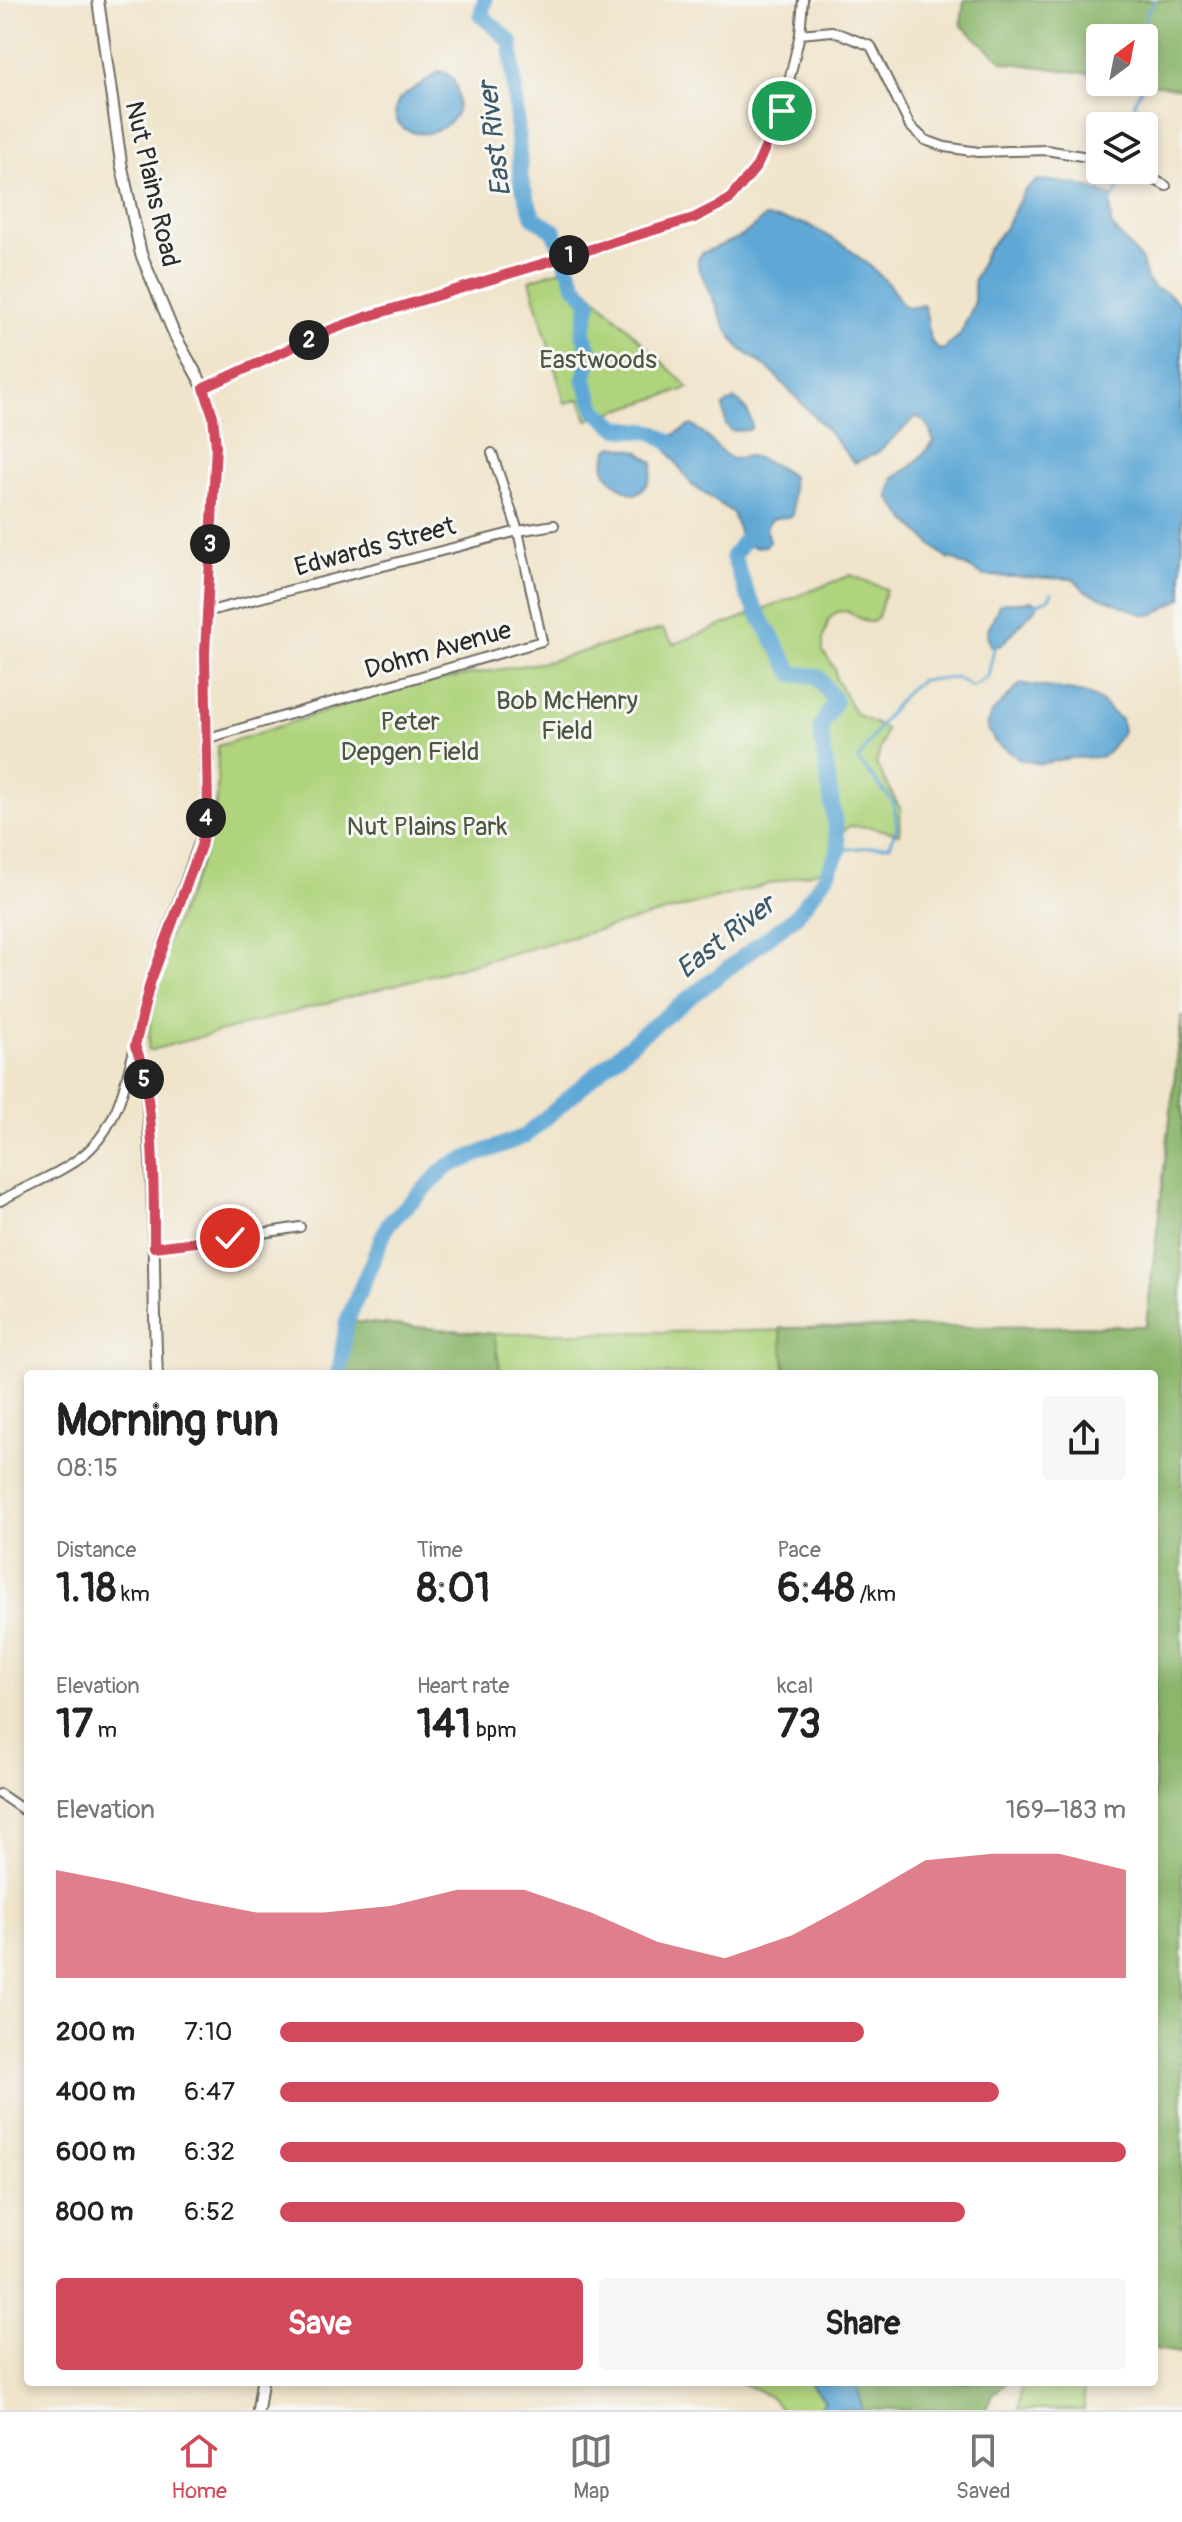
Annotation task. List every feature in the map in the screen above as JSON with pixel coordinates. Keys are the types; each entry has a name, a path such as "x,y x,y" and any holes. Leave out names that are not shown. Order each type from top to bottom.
{"street":[{"name":"Nut Plains Road","path":"0,1201 72,1163 90,1149 103,1134 116,1110 150,983 205,829 208,809 206,612 216,446 213,416 204,388 175,336 141,254 121,163 98,0"},
{"path":"204,388 333,329 694,218 729,200 757,166 782,111 800,34 803,0"},
{"path":"800,34 832,31 871,46 910,126 925,140 945,147 978,152 1046,150 1086,157"},
{"path":"1158,182 1166,186"},
{"name":"Dohm Avenue","path":"205,739 542,641 518,531 492,453"},
{"name":"Edwards Street","path":"206,612 518,531 554,525"},
{"path":"135,1046 147,1104 154,1200 157,1370"},
{"path":"154,1247 300,1227"},
{"path":"0,1794 24,1810"},
{"path":"258,2410 261,2386"}],"green space":[{"path":"964,0 1182,0 1182,89 1158,85 1158,24 1086,24 1086,73 1003,62 961,25"},
{"name":"Eastwoods","path":"566,268 689,388 587,420 580,399 565,403 530,280"},
{"name":"Nut Plains Park","path":"851,575 886,589 878,617 873,622 867,622 846,611 837,612 829,619 823,651 856,714 886,729 876,764 901,810 899,834 849,826 841,833 833,867 148,1051 150,1023 167,942 207,849 217,798 218,746 385,689 550,661 662,629 674,644"},
{"path":"1182,1016 1182,2353 1158,2350 1158,1370 340,1370 347,1321 494,1334 1146,1326"},
{"path":"1182,1016 1182,2353 1158,2350 1158,1370 785,1370 780,1328 1146,1326"},
{"path":"347,1321 494,1334 500,1370 340,1370"},
{"path":"748,2386 812,2386 825,2400 818,2410 782,2410 770,2397"},
{"path":"858,2386 1002,2386 985,2410 862,2410"},
{"path":"1021,2386 1083,2386 1084,2410 1019,2410"}],"water":[{"path":"440,71 454,82 457,112 448,124 436,131 413,132 403,128 397,121 395,111 399,100"},
{"path":"1038,180 1085,186 1111,197 1111,225 1142,261 1146,279 1154,288 1168,293 1182,307 1182,598 1155,614 1145,615 1085,591 1074,579 984,576 951,558 948,560 907,521 889,497 894,477 911,467 934,442 927,424 917,416 877,453 854,463 769,369 738,347 698,266 702,253 741,237 765,217 807,224 845,246 870,266 887,282 903,305 910,308 923,305 930,338 943,350 960,335 974,304 974,280 987,250 1005,228 1024,191"},
{"path":"734,399 749,414 752,427 749,430 732,431 726,425 723,406"},
{"path":"691,425 731,458 757,458 792,477 793,515 770,521 766,530 769,541 766,546 754,547 742,542 733,513 692,485 667,450 666,439"},
{"path":"614,446 638,451 653,463 648,482 635,494 617,484 604,468 609,448"},
{"path":"1034,601 1038,604 1036,608 1001,645 993,647 989,644 987,632 999,605"},
{"path":"1021,683 1074,691 1097,698 1121,719 1123,731 1107,754 1100,757 1070,758 1040,764 1020,759 995,742 987,727 990,715"},
{"path":"812,2386 858,2386 862,2410 818,2410 825,2400"}],"waterway":[{"name":"East River","path":"485,0 481,15 511,42 521,181 533,217 554,231 575,285 590,302 583,333 591,353 584,379 596,411 617,428 653,432 683,451"},
{"path":"1135,112 1135,100 1151,70 1146,13 1156,0"},
{"path":"1111,201 1121,184"},
{"name":"East River","path":"340,1370 347,1321 388,1224 448,1166 525,1136 640,1036 796,916 826,876 839,850 820,728 835,701 817,676 793,674 748,596 733,556 751,531 749,524"},
{"path":"1037,604 1048,599 1052,593"},
{"path":"839,850 890,845 897,827 894,803 858,760 883,721 908,690 921,680 957,678 972,687 988,676 995,644"}],"route":[{"path":"230,1238 154,1247 154,1200 146,1092 135,1046 150,983 201,846 208,809 205,653 216,446 213,416 204,388 328,331 366,317 694,218 729,200 757,166 782,111"}],"park label":[{"name":"Bob McHenry Field","path":"567,716"},
{"name":"Peter Depgen Field","path":"410,737"}]}
